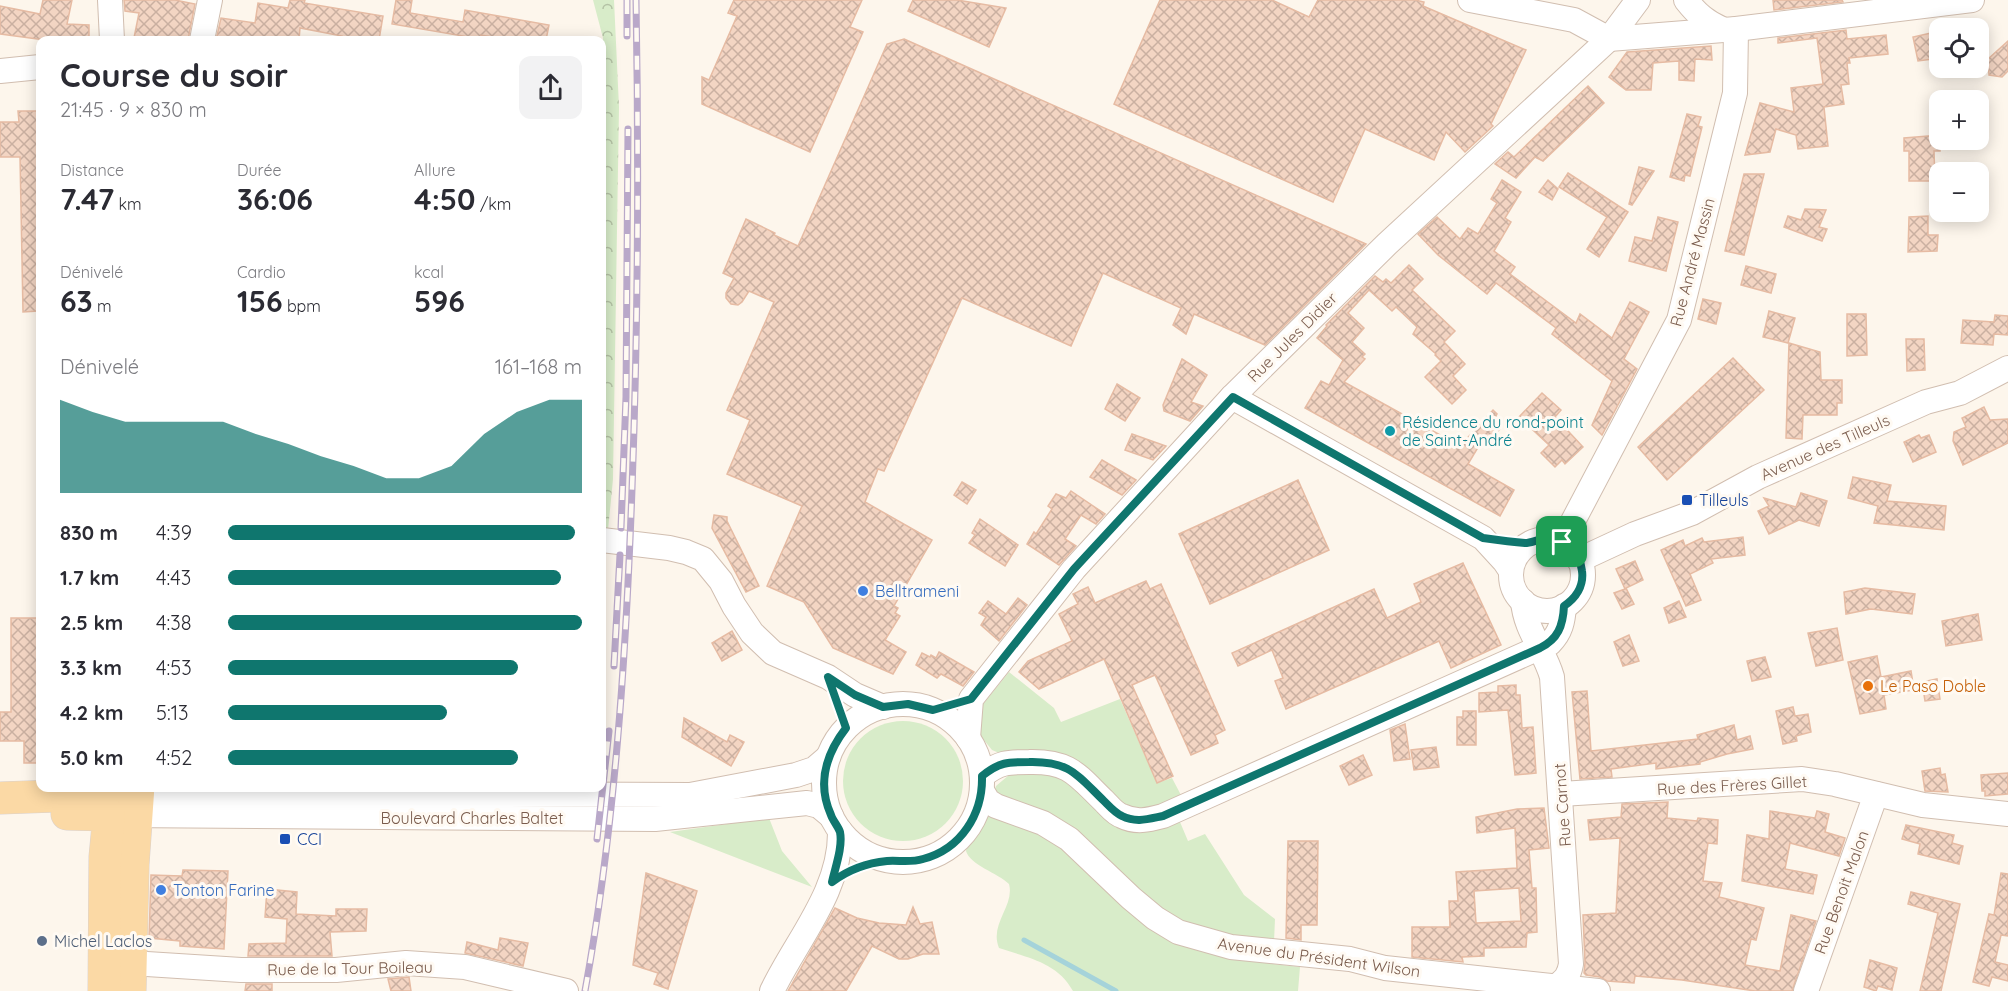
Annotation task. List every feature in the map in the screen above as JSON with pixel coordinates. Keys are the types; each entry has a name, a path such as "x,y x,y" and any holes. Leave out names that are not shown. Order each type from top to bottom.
{"main road":[{"path":"0,798 115,797"},
{"path":"0,811 115,797"},
{"path":"115,797 131,977"},
{"path":"104,991 105,857 115,797"}],"street":[{"path":"110,0 112,36"},
{"path":"203,36 210,0"},
{"path":"1470,0 1574,20 1609,39 1729,29 1972,0"},
{"name":"Rue Jules Didier","path":"971,699 1074,569 1233,397 1387,244 1609,39 1638,0"},
{"path":"1686,0 1697,15 1708,23 1729,29"},
{"name":"Rue André Massin","path":"1562,542 1679,320 1735,93 1729,29"},
{"path":"0,71 36,67"},
{"name":"Avenue des Tilleuls","path":"1579,560 1635,534 1692,513 1758,477 1926,402 1960,393 2008,368"},
{"path":"1233,397 1483,538 1511,571 1513,588 1523,601 1538,609 1556,609 1571,601 1581,586 1579,560 1572,549 1562,542 1551,539 1530,543 1483,538"},
{"path":"606,540 669,548 703,559 721,581 752,633 773,653 828,677 855,695 883,707"},
{"path":"1511,571 1517,555 1530,543"},
{"name":"Rue Carnot","path":"1523,601 1524,615 1548,663 1552,677 1562,795 1571,964"},
{"path":"982,783 996,765 1010,762 1043,761 1060,764 1074,771 1120,816 1140,821 1163,816 1550,643 1557,636 1564,618 1564,606"},
{"path":"828,677 846,728"},
{"path":"933,710 971,699 968,738"},
{"path":"772,991 832,882 840,841 825,797 824,777 828,757 835,742 846,728 862,715 883,707 908,704 933,710 954,723 968,738 977,756 982,783 978,809 969,826 957,841 939,854 922,860 887,861 849,870 832,882"},
{"name":"Boulevard Charles Baltet","path":"115,797 690,795 796,775 814,769 828,757"},
{"name":"Rue des Frères Gillet","path":"1562,795 1802,779 1835,784 1923,805 2008,814"},
{"name":"Avenue du Président Wilson","path":"982,783 988,801 1043,823 1069,839 1144,909 1166,925 1188,936 1231,947 1350,959 1385,968 1598,991"},
{"name":"Rue Benoit Malon","path":"1806,991 1876,794"},
{"name":"Boulevard Charles Baltet","path":"115,797 655,819 807,803 819,806 835,824"},
{"path":"835,824 861,849 887,861"},
{"name":"Rue de la Tour Boileau","path":"131,977 241,970 336,970 406,963 465,967 566,991"},
{"path":"1556,987 1570,973 1571,964"},
{"path":"1571,964 1577,979 1590,990"}],"green space":[{"path":"593,0 614,0 619,107 613,479 608,530 606,529 606,36 602,36"},
{"path":"1009,672 1054,708 1061,722 1120,699 1157,783 1172,778 1182,797 1180,822 1188,841 1205,834 1244,895 1275,919 1273,964 1300,967 1298,991 1073,991 1059,973 1050,967 1031,958 999,948 997,931 1009,900 1009,884 978,865 966,851 967,845 985,817 996,786 1009,775 1004,755 992,750 979,734 983,704"},
{"path":"903,721 926,725 946,738 959,758 963,781 959,804 946,824 926,837 903,841 880,837 860,824 847,804 843,781 847,758 860,738 880,725"},
{"path":"769,818 782,851 812,887 670,832"}],"building":[{"path":"43,0 72,0 67,24 89,25 89,36 36,36 36,39 0,34 0,6 40,14"},
{"path":"124,0 175,0 195,4 189,36 134,36 139,13 125,11"},
{"path":"290,0 305,0 304,3 383,16 380,36 342,36 300,28 299,36 217,36 221,18 255,23 258,3 288,8"},
{"path":"396,0 412,0 410,13 463,22 465,10 549,25 547,36 462,36 392,24"},
{"path":"734,0 862,0 850,27 863,32 810,152 702,104 702,77 709,80 737,16 728,13"},
{"path":"913,0 957,0 1006,8 989,47 908,11"},
{"path":"1160,0 1272,0 1309,17 1318,0 1415,0 1424,2 1423,6 1526,50 1491,124 1493,126 1465,152 1446,132 1434,160 1365,129 1333,202 1114,104"},
{"path":"1773,0 1842,0 1843,2 1774,10"},
{"path":"1846,30 1847,39 1886,35 1888,54 1849,58 1850,63 1847,63 1849,84 1841,85 1844,104 1824,107 1828,146 1798,149 1796,135 1776,129 1770,152 1745,155 1760,103 1794,112 1791,88 1823,84 1817,38 1778,43 1778,38"},
{"path":"1929,33 1929,60 1918,61 1913,37"},
{"path":"904,39 1366,244 1265,345 1194,314 1186,334 1173,325 1181,308 1103,273 1071,346 962,298 884,471 878,469 865,502 932,540 894,606 898,608 895,613 900,616 885,640 906,652 893,674 833,648 804,602 767,586 802,506 727,474 750,420 727,410 774,302 749,291 738,305 731,304 726,298 726,293 734,278 723,273 746,219 798,246 887,44"},
{"path":"2008,41 2008,71 2002,77 1989,75 1989,58"},
{"path":"1711,46 1712,60 1695,59 1694,81 1679,80 1679,61 1653,63 1651,90 1626,90 1609,77 1627,52"},
{"path":"1588,86 1604,103 1543,161 1535,157 1516,178 1495,164 1508,152 1514,157"},
{"path":"18,111 36,111 36,311 23,312 20,157 0,157 0,122 19,122"},
{"path":"1687,114 1701,117 1698,126 1702,127 1690,176 1685,175 1684,181 1670,177"},
{"path":"1929,136 1929,150 1940,150 1934,151 1934,162 1929,162 1929,181 1909,181 1909,151 1904,151 1904,138"},
{"path":"1639,167 1654,171 1632,205 1629,204"},
{"path":"1568,173 1628,212 1599,257 1587,249 1607,217 1559,187"},
{"path":"1744,174 1764,174 1744,255 1725,251"},
{"path":"1502,180 1521,192 1505,218 1511,222 1494,251 1515,267 1510,274 1576,323 1580,314 1612,338 1630,302 1649,312 1624,359 1637,369 1602,435 1592,425 1612,381 1552,334 1556,328 1496,283 1487,294 1438,255 1418,234 1437,217 1460,239 1468,228 1478,234 1497,203 1491,199"},
{"path":"1548,180 1558,189 1552,200 1539,192"},
{"path":"1805,209 1826,210 1819,227 1827,229 1822,241 1784,227 1788,216 1801,220"},
{"path":"1928,216 1928,235 1938,235 1937,251 1908,252 1909,217"},
{"path":"1658,217 1678,222 1666,271 1629,261 1635,237 1652,241"},
{"path":"1409,265 1423,279 1412,290 1455,331 1444,342 1465,364 1453,376 1466,390 1452,404 1425,377 1441,361 1413,334 1417,327 1396,307 1392,311 1369,290 1348,313 1364,328 1352,342 1365,354 1362,357 1365,359 1344,382 1460,446 1493,410 1497,414 1493,422 1500,429 1488,442 1483,439 1468,464 1514,490 1500,516 1305,408 1321,381 1329,385 1343,360 1317,338 1326,325 1375,276 1383,282 1386,279 1391,283"},
{"path":"1746,266 1776,274 1771,293 1741,285"},
{"path":"1703,299 1721,303 1716,324 1698,319"},
{"path":"1769,311 1795,318 1788,343 1763,337"},
{"path":"1847,314 1866,314 1867,355 1847,356"},
{"path":"1995,315 2008,316 2008,335 1994,334 1993,345 1961,343 1963,320 1994,322"},
{"path":"1906,339 1924,339 1925,370 1907,371"},
{"path":"1789,343 1820,352 1821,380 1842,380 1842,403 1837,403 1837,415 1803,415 1802,439 1786,438"},
{"path":"1733,358 1764,390 1667,480 1638,447"},
{"path":"1182,359 1207,375 1191,402 1203,406 1190,421 1164,411 1163,405"},
{"path":"1117,384 1140,398 1125,421 1105,409"},
{"path":"1542,393 1561,410 1555,417 1583,447 1565,464 1562,460 1555,467 1541,453 1549,445 1519,417"},
{"path":"1984,407 1990,420 2008,419 2008,443 1963,465 1953,441 1954,432 1966,427 1962,418"},
{"path":"1132,434 1166,446 1153,460 1125,450"},
{"path":"1919,435 1921,438 1929,435 1936,452 1913,462 1904,442"},
{"path":"1102,460 1136,480 1122,495 1090,477"},
{"path":"1853,477 1891,485 1887,501 1946,506 1944,530 1874,523 1878,506 1848,498"},
{"path":"1298,480 1329,550 1210,604 1179,534"},
{"path":"962,482 976,490 967,504 954,495"},
{"path":"1071,491 1105,514 1096,524 1081,515 1065,539 1076,546 1059,565 1027,544 1052,509 1048,506 1056,494 1066,498"},
{"path":"1801,493 1827,501 1819,526 1799,520 1769,534 1758,511 1769,506 1764,498 1796,507"},
{"path":"714,515 727,517 759,586 746,592 712,528"},
{"path":"980,519 1018,545 1005,566 969,543 975,535 972,533"},
{"path":"1743,537 1745,555 1711,559 1713,563 1690,574 1701,600 1686,606 1661,550 1683,540 1685,546 1702,538 1704,542"},
{"path":"1635,561 1643,580 1626,588 1634,604 1622,609 1614,593 1625,589 1616,569"},
{"path":"1463,563 1501,645 1451,668 1439,641 1286,709 1275,681 1283,678 1272,650 1238,666 1232,653 1374,589 1387,618 1421,602 1414,584"},
{"path":"1146,581 1150,589 1161,584 1225,730 1215,735 1218,743 1191,755 1155,675 1132,685 1173,776 1157,783 1104,659 1039,689 1019,672 1028,661 1072,641 1059,614 1078,604 1073,594 1088,587 1095,603"},
{"path":"1865,588 1915,594 1912,614 1871,609 1846,614 1844,592"},
{"path":"1018,598 1027,605 999,641 981,625 986,617 979,613 988,601 1006,614"},
{"path":"1679,601 1686,617 1669,623 1664,608"},
{"path":"1978,614 1982,640 1946,646 1942,621"},
{"path":"11,618 36,618 36,763 24,763 24,741 0,741 0,712 11,712"},
{"path":"1837,628 1843,660 1816,666 1808,633"},
{"path":"732,631 742,650 722,661 712,643"},
{"path":"1629,635 1639,661 1623,666 1614,642"},
{"path":"939,652 974,672 963,686 941,674 937,678 916,665 922,653 936,658"},
{"name":"Le Paso Doble","path":"1877,656 1881,677 1911,671 1914,690 1884,695 1886,709 1860,714 1848,662"},
{"path":"1765,657 1771,677 1752,681 1747,661"},
{"path":"1937,679 1940,699 1925,701 1922,682"},
{"path":"1516,685 1516,695 1520,695 1522,728 1533,727 1536,773 1515,775 1508,710 1479,712 1479,693 1498,692 1498,686"},
{"path":"1587,691 1591,751 1698,739 1697,735 1734,725 1737,740 1750,736 1753,749 1727,754 1700,762 1700,764 1656,769 1656,763 1611,769 1612,777 1580,779 1572,692"},
{"path":"1793,707 1795,716 1808,714 1811,732 1796,736 1797,741 1783,744 1776,711"},
{"path":"1463,711 1476,711 1476,745 1457,745 1457,717 1463,717"},
{"path":"684,718 727,742 730,735 744,742 731,766 682,737"},
{"path":"1405,724 1410,759 1394,761 1390,730"},
{"path":"1436,747 1439,767 1414,770 1411,750"},
{"path":"1363,755 1372,775 1349,785 1340,766"},
{"path":"1940,768 1941,775 1945,774 1948,792 1925,791 1922,771"},
{"path":"2008,773 2008,794 1985,796 1985,791 1982,791 1981,775"},
{"path":"1668,802 1667,818 1697,821 1698,818 1718,820 1717,844 1708,843 1703,881 1722,883 1719,897 1764,908 1756,940 1751,939 1745,965 1780,971 1791,915 1816,921 1792,991 1755,991 1682,980 1635,976 1634,983 1607,981 1584,973 1583,915 1616,913 1620,838 1590,840 1588,820 1621,817 1622,804"},
{"path":"1544,808 1549,848 1529,850 1532,888 1536,888 1537,932 1527,933 1526,947 1484,948 1484,956 1462,957 1463,962 1412,957 1412,927 1450,927 1449,901 1458,901 1456,872 1517,868 1515,828 1477,833 1476,817 1517,809","holes":["1519,888 1521,921 1476,923 1474,891"]},
{"path":"1770,811 1815,818 1817,811 1829,814 1825,832 1845,838 1839,856 1790,843 1785,869 1817,875 1813,894 1742,881 1747,835 1769,839"},
{"path":"1906,825 1954,835 1952,843 1963,846 1959,864 1918,854 1920,844 1902,839"},
{"path":"1288,841 1318,841 1317,925 1301,925 1301,940 1286,938"},
{"path":"183,870 228,871 224,949 180,946 180,941 149,938 151,875 182,876"},
{"path":"646,873 697,891 668,989 654,984 658,973 633,965"},
{"path":"2001,873 2008,874 2008,936 2001,935 1995,962 2008,965 2008,981 1992,977 1989,986 1973,982 1989,914 1994,915"},
{"path":"267,889 297,892 296,914 336,916 336,909 367,909 366,931 330,932 332,956 248,956 249,944 286,943 287,919 265,917"},
{"path":"1911,892 1960,904 1941,991 1920,991 1938,913 1908,904"},
{"path":"913,907 920,924 932,922 939,954 923,954 908,959 899,959 872,946 846,991 788,991 835,908 857,918 879,923 906,925"},
{"path":"500,938 528,943 523,966 465,953 467,942 498,950"},
{"path":"1870,960 1897,968 1892,990 1878,986 1876,991 1864,987"},
{"path":"409,977 411,991 391,991 388,979"},
{"path":"246,984 272,984 272,991 245,991"}],"waterway":[{"path":"1024,940 1116,991"}],"railway":[{"path":"627,0 627,36"},
{"path":"585,991 604,867 618,741 626,615 637,306 636,0"},
{"path":"621,528 626,397 628,129"},
{"path":"614,666 620,555"},
{"path":"606,758 609,731"},
{"path":"597,839 602,792"}],"place":[{"name":"Résidence du rond-point de Saint-André","path":"1390,431"},
{"name":"Tilleuls","path":"1687,500"},
{"name":"Belltrameni","path":"863,591"},
{"name":"Le Paso Doble","path":"1868,686"},
{"name":"CCI","path":"285,839"},
{"name":"Tonton Farine","path":"161,890"},
{"name":"Michel Laclos","path":"42,941"}],"route":[{"path":"1233,397 1483,538 1517,543 1551,539 1562,542 1572,549 1579,560 1582,569 1581,586 1577,594 1564,606 1564,618 1557,636 1540,648 1163,816 1140,821 1120,816 1074,771 1060,764 1043,761 1010,762 996,765 982,776 982,791 978,809 969,826 957,841 939,854 922,860 887,861 849,870 832,882 840,831 831,816 825,797 824,777 828,757 835,742 846,728 828,677 855,695 883,707 908,704 933,710 971,699 1074,569 1233,397"}]}
